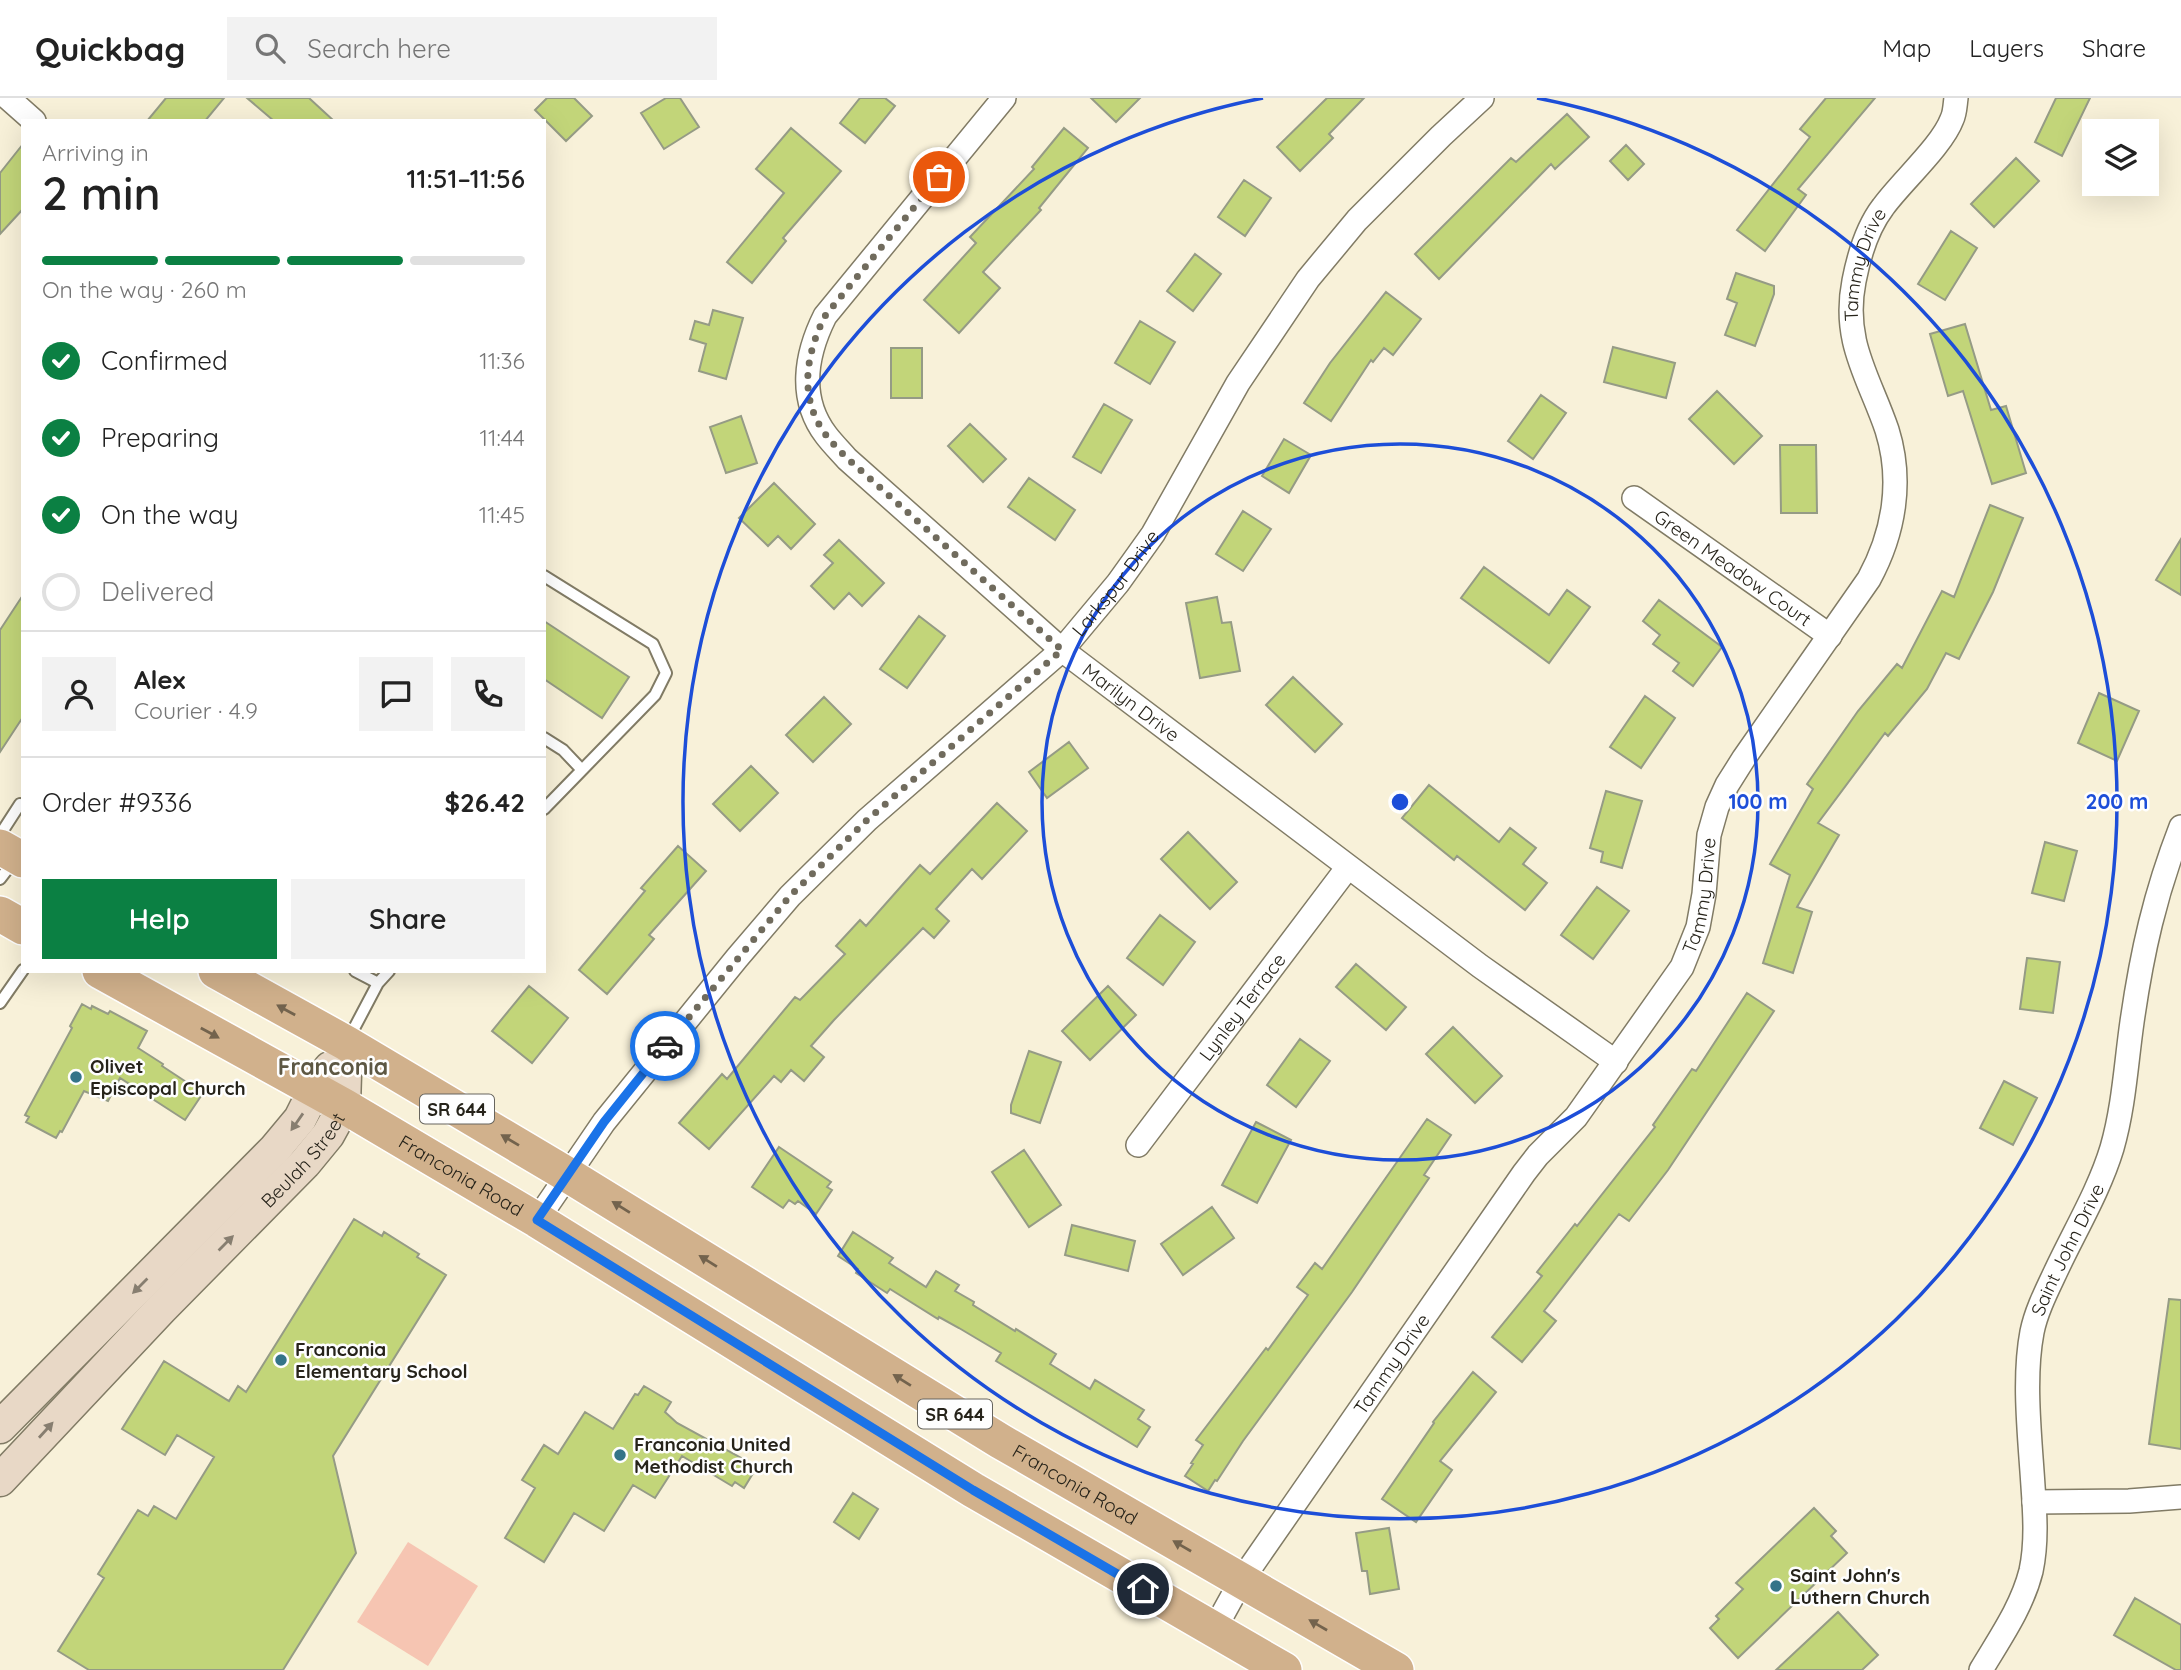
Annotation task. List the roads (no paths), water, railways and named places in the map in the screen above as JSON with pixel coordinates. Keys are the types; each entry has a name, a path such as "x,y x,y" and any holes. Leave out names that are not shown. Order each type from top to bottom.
{"main road":[{"path":"0,914 21,926"},
{"name":"Franconia Road","path":"104,973 329,1098 537,1220 973,1490 1284,1670"},
{"name":"Franconia Road","path":"220,973 346,1043 568,1175 1000,1441 1396,1670"},
{"name":"Beulah Street","path":"0,1480 161,1309 305,1163 328,1135 329,1098 346,1043"},
{"name":"Beulah Street","path":"0,1427 275,1149 300,1119 329,1098"}],"street":[{"path":"7,98 32,119"},
{"name":"Marilyn Drive","path":"1004,98 825,316 813,339 807,367 808,390 814,414 824,433 848,459 1062,650 1480,967 1616,1062"},
{"name":"Larkspur Drive","path":"537,1220 604,1122 790,896 867,820 1062,650 1118,583 1153,534 1238,383 1308,279 1357,220 1482,98"},
{"name":"Tammy Drive","path":"1214,1630 1241,1581 1524,1173 1576,1117 1682,967 1698,927 1709,835 1727,785 1879,561 1891,529 1895,471 1891,442 1861,367 1854,338 1853,284 1861,251 1881,210 1946,131 1952,119 1956,98"},
{"name":"Green Meadow Court","path":"1634,498 1830,636"},
{"name":"Saint John Drive","path":"1981,1670 2021,1601 2030,1572 2035,1538 2030,1441 2029,1362 2032,1331 2046,1291 2103,1173 2112,1148 2124,1095 2144,948 2163,872 2181,827"},
{"name":"Lynley Terrace","path":"1138,1145 1348,867"},
{"path":"2034,1502 2129,1501 2181,1497"}],"lane":[{"path":"0,104 7,98"},
{"path":"546,577 653,644 666,673 655,695 546,807"},
{"path":"546,739 563,750 582,770"},
{"path":"8,855 20,804"},
{"path":"0,1003 21,973"},
{"path":"359,973 378,983"},
{"path":"346,1043 378,983 387,973"}],"place":[{"name":"Olivet Episcopal Church","path":"76,1077"},
{"name":"Franconia Elementary School","path":"281,1360"},
{"name":"Franconia United Methodist Church","path":"620,1455"},
{"name":"Saint John's Luthern Church","path":"1776,1586"}],"district":[{"name":"Franconia","path":"333,1066"}]}
